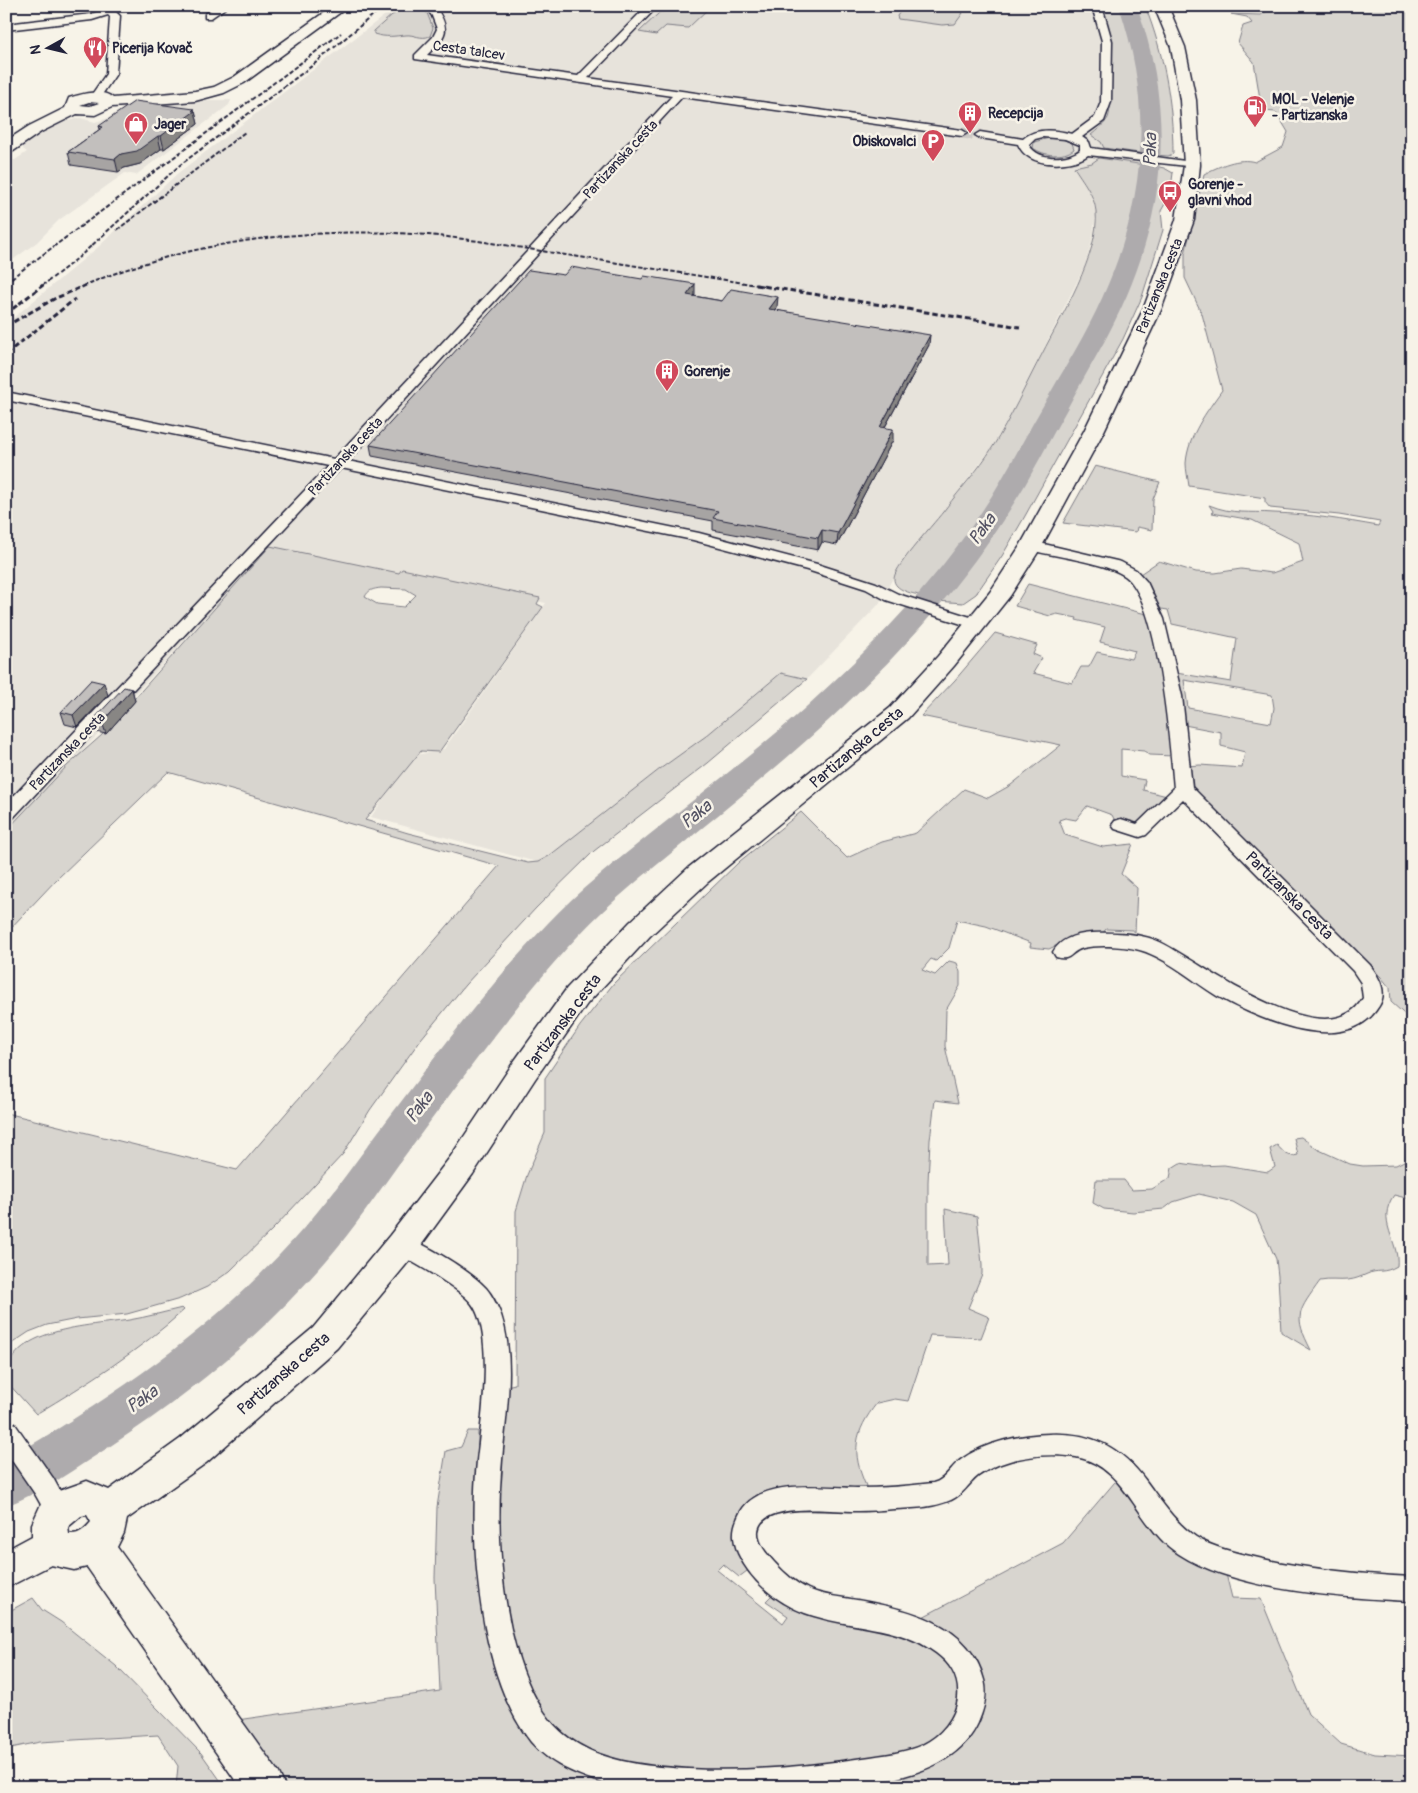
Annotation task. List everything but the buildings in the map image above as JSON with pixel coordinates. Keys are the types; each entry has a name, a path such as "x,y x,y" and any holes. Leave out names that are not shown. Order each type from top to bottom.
{"main road":[{"path":"6,149 35,129 76,110 95,110 102,100 196,96 219,90 239,80 342,6"},
{"name":"Partizanska cesta","path":"108,1511 193,1451 324,1338 402,1246 462,1165 524,1070 578,996 640,929 698,875 899,713 999,596 1031,546 1094,431 1152,310 1185,220 1192,165 1188,100 1178,47 1161,6"},
{"path":"6,1570 52,1514 66,1504 77,1499 96,1499 104,1504 110,1520 102,1539 94,1546 86,1550 67,1552 59,1550 52,1514"},
{"path":"94,1546 265,1787"}],"street":[{"path":"10,29 76,20 111,12 124,6"},
{"path":"208,16 223,6"},
{"name":"Cesta talcev","path":"430,6 440,19 442,29 434,44 419,57 580,80"},
{"path":"580,80 653,6"},
{"path":"1074,138 1100,119 1106,102 1106,41 1097,6"},
{"path":"102,100 113,65 115,16 111,12"},
{"path":"580,80 962,133"},
{"name":"Partizanska cesta","path":"6,815 339,462 680,94"},
{"path":"980,136 1024,142 1031,137 1043,134 1060,134 1085,144 1086,151"},
{"path":"1024,142 1025,149 1030,153 1050,159 1075,158 1086,151 1192,165"},
{"path":"6,396 339,462 694,536 812,567 871,586 895,598 977,624"},
{"path":"1031,546 1116,565 1131,573 1142,585 1156,619 1174,696 1183,790 1140,831 1121,825"},
{"name":"Partizanska cesta","path":"1063,952 1072,944 1088,940 1109,940 1149,945 1227,992 1272,1013 1315,1026 1344,1024 1364,1013 1372,1001 1372,982 1360,966 1183,790"},
{"path":"402,1246 431,1259 479,1296 493,1324 496,1364 495,1404 487,1488 487,1544 500,1633 524,1709 541,1732 560,1751 586,1764 616,1773 662,1780 722,1784 781,1782 863,1772 908,1763 940,1750 958,1733 968,1715 970,1706 972,1689 968,1671 955,1651 927,1631 891,1619 826,1607 799,1598 763,1569 748,1548 745,1533 748,1519 760,1507 776,1501 807,1499 862,1500 938,1494 952,1486 962,1472 980,1461 1012,1450 1067,1444 1088,1447 1105,1454 1120,1466 1170,1530 1186,1545 1215,1559 1308,1579 1412,1589"},
{"path":"8,1433 52,1514"}],"shaded area":[{"path":"397,6 1098,6 1111,101 1105,123 1091,135 1101,142 1104,148 1099,158 1092,163 1074,167 1089,191 1096,212 1093,236 1085,266 1010,416 991,449 932,526 902,561 879,604 807,679 781,673 706,736 660,769 540,863 371,817 412,756 444,749 546,603 270,548 6,834 6,324 97,248 178,173"},
{"path":"411,6 419,6 427,13 433,28 430,36 387,36 374,34 374,31 392,15"},
{"path":"691,6 711,6 688,28 666,26 656,35 639,32 660,12 680,10"},
{"path":"904,6 944,7 963,13 955,24 942,25 898,19 897,16"},
{"path":"1101,6 1125,6 1132,24 1144,78 1146,154 1104,148 1101,142 1091,135 1106,121 1110,109"},
{"path":"1132,6 1145,6 1162,60 1169,97 1173,135 1173,154 1168,156 1154,155 1151,79 1144,42"},
{"path":"1263,6 1412,6 1412,1021 1391,1002 1390,988 1381,977 1325,925 1193,794 1187,766 1242,768 1245,752 1221,746 1221,732 1179,724 1176,673 1231,682 1237,638 1172,624 1168,610 1155,608 1140,574 1159,561 1196,572 1215,573 1241,569 1272,573 1303,562 1299,543 1252,520 1212,513 1213,511 1209,505 1234,511 1300,515 1378,526 1380,522 1339,515 1270,508 1265,502 1265,498 1189,486 1186,463 1190,443 1199,424 1222,390 1202,314 1185,278 1185,254 1204,174 1236,161 1255,162 1283,147 1288,132 1276,112 1262,111 1254,62 1238,43 1243,26 1252,23 1247,17 1231,14 1261,15 1267,11","holes":["1184,680 1272,695 1274,708 1271,723 1188,708"]},
{"path":"206,100 231,100 229,105 136,175 125,173 59,220 37,242 6,265 6,159 15,160 27,152 23,149 24,144 58,123 80,118 95,122 116,116 115,113 122,109"},
{"path":"1049,138 1062,139 1072,143 1074,149 1064,154 1054,155 1042,153 1033,148 1034,142"},
{"path":"1099,158 1145,165 1140,202 1121,268 1103,312 985,518 924,596 905,591 897,586 895,582 896,572 909,553 976,471 999,437 1078,284 1092,246 1096,228 1096,211 1090,193 1074,167 1092,163"},
{"path":"1155,166 1173,173 1170,195 1161,211 1163,230 1142,297 1123,339 1002,556 976,594 963,603 937,601 996,523 1105,328 1130,271 1146,214"},
{"path":"1095,466 1160,482 1153,499 1152,530 1137,527 1136,532 1063,523"},
{"path":"270,546 399,573 402,569 540,598 537,604 543,607 439,752 421,751 365,820 408,833 528,863 538,862 549,856 660,769 706,736 781,673 807,679 708,763 594,851 536,908 465,985 421,1039 370,1110 343,1154 275,1227 230,1271 207,1287 180,1299 127,1314 77,1319 47,1325 29,1332 11,1344 6,1344 6,1113 237,1170 499,866 168,772 57,879 6,933 6,831 67,766 102,735","holes":["381,588 406,589 416,595 404,607 377,604 365,597 369,591"]},
{"path":"1028,584 1146,614 1166,674 1174,756 1150,755 1144,751 1121,749 1121,776 1145,780 1143,790 1167,796 1136,826 1115,821 1112,815 1087,806 1076,820 1065,818 1059,820 1065,835 1103,847 1133,844 1121,874 1137,888 1135,932 1132,930 1106,929 1103,933 1072,938 1049,949 1030,947 1031,943 986,926 957,920 949,948 936,961 931,959 922,970 935,975 949,961 957,963 960,972 960,986 946,1010 945,1046 958,1103 935,1100 930,1140 928,1182 928,1266 948,1265 945,1209 977,1216 982,1274 968,1308 989,1317 981,1338 930,1335 908,1401 895,1399 877,1403 869,1413 859,1433 857,1443 858,1463 866,1486 862,1496 744,1509 751,1568 739,1577 723,1564 717,1570 783,1623 788,1616 766,1601 776,1591 912,1632 962,1670 960,1716 924,1751 759,1777 639,1771 557,1741 528,1698 508,1637 495,1551 493,1389 515,1384 516,1211 527,1175 545,1133 545,1078 580,1026 614,983 740,861 801,812 847,858 882,842 916,833 964,789 988,798 1011,785 1061,745 921,716 995,633 1037,645 1033,654 1042,658 1033,673 1072,683 1081,667 1089,667 1097,652 1131,659 1135,651 1100,642 1105,627 1076,620 1077,618 1057,614 1050,616 1015,606"},
{"path":"1301,1137 1317,1149 1350,1164 1363,1166 1396,1165 1406,1160 1408,1145 1412,1145 1412,1197 1410,1199 1394,1195 1387,1214 1387,1223 1397,1257 1397,1266 1351,1280 1320,1281 1300,1314 1302,1329 1311,1350 1281,1332 1276,1259 1256,1215 1233,1202 1199,1194 1173,1202 1164,1209 1133,1212 1104,1209 1093,1203 1096,1180 1124,1180 1132,1190 1152,1189 1170,1178 1172,1168 1180,1163 1200,1166 1224,1165 1268,1172 1275,1167 1270,1149 1277,1145 1289,1155 1298,1155 1294,1138"},
{"path":"182,1308 184,1310 150,1339 94,1378 36,1414 6,1381 10,1363 20,1350 35,1340 53,1332 136,1319"},
{"path":"468,1431 478,1431 477,1538 518,1716 653,1787 288,1787 237,1720 440,1691 435,1578 437,1507 446,1451 461,1447"},
{"path":"1120,1476 1225,1570 1232,1598 1261,1599 1308,1714 1341,1744 1375,1754 1412,1756 1412,1787 803,1787 935,1762 980,1696 915,1621 1063,1543"},
{"path":"33,1598 42,1610 61,1622 116,1666 201,1753 225,1787 176,1787 178,1766 158,1735 40,1742 6,1749 6,1613"}],"waterway":[{"name":"Paka","path":"6,1485 84,1438 153,1392 198,1358 241,1321 310,1250 338,1216 486,1018 571,921 618,878 794,735 836,696 904,628 964,556 983,530 1022,468 1103,320 1130,257 1140,222 1147,186 1151,149 1151,113 1148,76 1140,40 1128,6"}],"tunnel":[{"path":"962,133 980,135"}],"railway":[{"path":"42,286 78,258 180,165 313,65 384,6"},
{"path":"6,282 341,33"},
{"path":"117,230 245,132"},
{"path":"83,286 124,270 166,257 209,247 296,235 340,233 428,235 462,239 764,286"},
{"path":"6,314 43,285"},
{"path":"6,326 54,299 86,285"},
{"path":"756,285 1020,327"},
{"path":"6,354 75,299"}],"place":[{"name":"Picerija Kovač","path":"95,69"},
{"name":"MOL - Velenje - Partizanska","path":"1255,128"},
{"name":"Recepcija","path":"970,134"},
{"name":"Jager","path":"136,145"},
{"name":"Obiskovalci","path":"933,162"},
{"name":"Gorenje - glavni vhod","path":"1170,213"},
{"name":"Gorenje","path":"667,392"}]}
